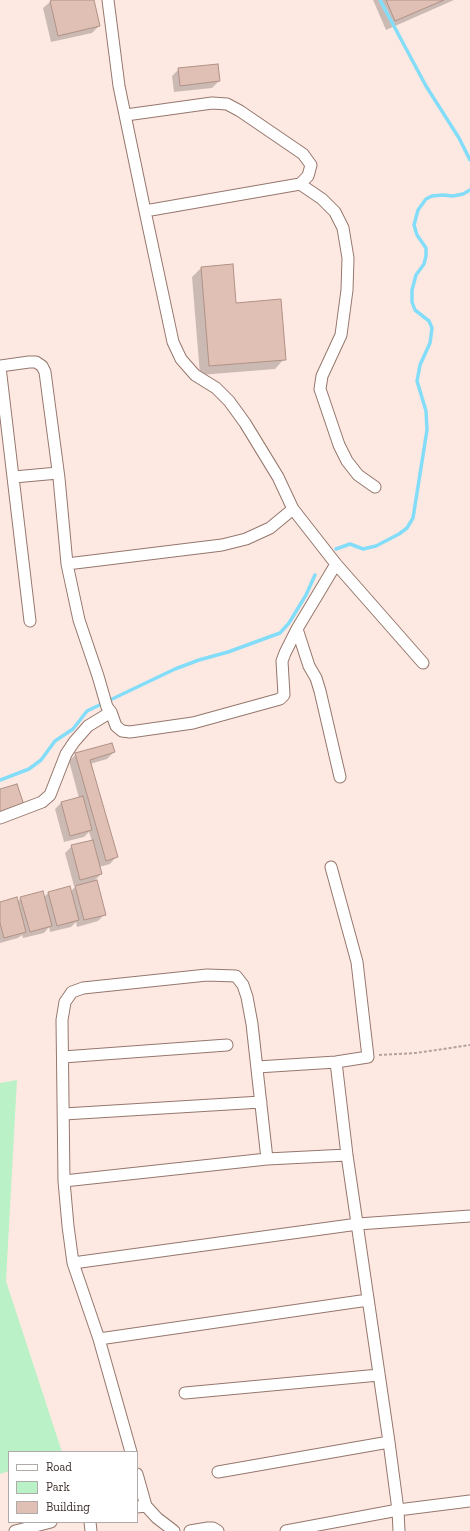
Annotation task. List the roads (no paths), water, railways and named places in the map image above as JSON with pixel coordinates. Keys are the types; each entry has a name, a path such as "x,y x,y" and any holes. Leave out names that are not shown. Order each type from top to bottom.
{"street":[{"path":"108,0 119,86 144,211 174,342 181,359 195,375 216,388 229,401 245,423 278,477 293,509 336,564 423,663"},
{"path":"126,115 212,103 227,104 240,111 303,154 310,165 308,176 300,184 144,211"},
{"path":"300,184 322,199 335,212 343,228 348,258 347,290 341,335 322,376 320,388 339,445 347,461 358,474 376,488"},
{"path":"30,620 0,367 36,362 42,366 45,372 68,564 79,620 109,710 116,726 122,731 130,732 193,723 280,699 284,696 282,661 297,629 336,564"},
{"path":"14,477 58,473"},
{"path":"68,564 222,544 246,539 270,528 293,509"},
{"path":"297,629 309,666 316,678 320,691 340,777"},
{"path":"0,818 42,802 50,794 66,754 74,742 88,726 109,710"},
{"path":"257,1067 336,1062 368,1057 357,962 331,868"},
{"path":"131,1451 99,1339 73,1263 68,1226 64,1181 62,1020 64,1002 72,992 83,988 224,975 236,976 243,985 248,997 267,1160"},
{"path":"63,1057 226,1045"},
{"path":"336,1062 347,1155 389,1442 398,1510 399,1531"},
{"path":"64,1114 261,1102"},
{"path":"64,1181 267,1160 347,1155"},
{"path":"73,1263 358,1224 470,1216"},
{"path":"99,1339 368,1300"},
{"path":"185,1393 379,1376"},
{"path":"218,1472 389,1442"},
{"path":"138,1480 142,1506 174,1531"},
{"path":"286,1531 398,1510 470,1501"},
{"path":"15,1531 46,1523"},
{"path":"190,1531 213,1528 218,1531"}],"waterway":[{"path":"380,0 426,86 459,138 470,160"},
{"path":"336,549 350,544 363,549 376,546 407,528 413,518 427,430 426,411 417,381 420,365 430,343 432,328 429,321 415,310 412,302 412,290 416,275 424,264 426,256 426,248 417,235 414,225 418,210 426,199 432,196 453,196 463,194 470,190"},
{"path":"0,780 29,769 41,760 55,741 73,729 87,711 175,669 280,633 289,623 306,595 315,575"}]}
